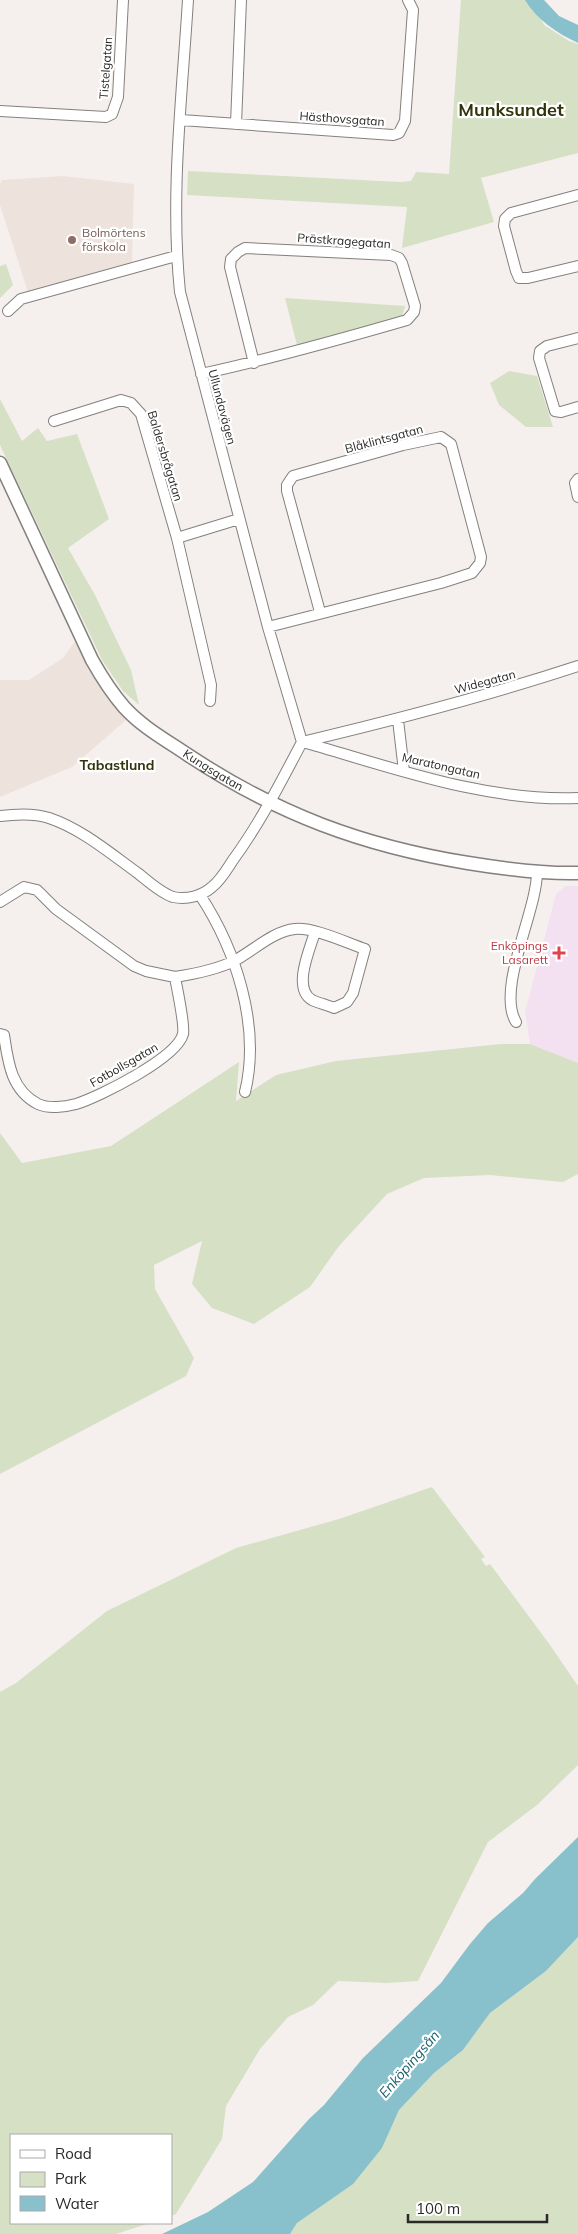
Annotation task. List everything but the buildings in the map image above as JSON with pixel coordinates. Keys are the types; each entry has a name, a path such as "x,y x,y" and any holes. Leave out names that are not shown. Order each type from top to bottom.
{"street":[{"name":"Tistelgatan","path":"0,111 106,117 112,114 118,97 123,0"},
{"name":"Ullundavägen","path":"188,0 175,216 176,256 180,292 268,627 302,742"},
{"path":"236,124 241,0"},
{"name":"Hästhovsgatan","path":"181,120 393,135 399,133 406,121 412,10 408,0"},
{"path":"578,195 511,214 505,219 504,226 516,271 520,278 528,278 578,266"},
{"name":"Prästkragegatan","path":"201,374 254,363 407,320 414,312 415,306 399,258 391,255 245,248 238,252 231,259 230,267 254,363"},
{"path":"8,311 21,299 176,256"},
{"path":"578,338 547,346 540,351 539,358 554,411 561,412 578,407"},
{"name":"Baldersbrågatan","path":"54,421 121,400 131,403 141,414 177,538 211,685 210,701"},
{"name":"Blåklintsgatan","path":"268,627 441,582 472,572 477,568 481,558 451,444 448,440 441,437 403,445 293,476 289,480 287,491 320,612"},
{"name":"Kungsgatan","path":"0,463 92,660 125,708 147,728 209,769 270,804 348,835 422,856 503,869 578,873"},
{"path":"578,479 575,483 578,497"},
{"path":"177,538 239,519"},
{"name":"Widegatan","path":"302,742 398,720 525,684 578,666"},
{"path":"398,720 404,771"},
{"path":"0,816 22,814 48,818 73,829 106,850 160,891 173,897 187,898 200,895 212,887 222,876 270,804 302,742"},
{"name":"Maratongatan","path":"302,742 404,771 473,788 552,799 578,798"},
{"path":"516,1022 511,1014 516,963 534,900 537,872"},
{"path":"0,902 24,887 37,890 56,909 134,966 175,978 233,961 286,932 296,929 315,932 365,949 353,993 347,1002 334,1008 310,999 302,985 303,974 315,932"},
{"path":"200,895 211,912 233,961 242,993 250,1044 245,1092"},
{"name":"Fotbollsgatan","path":"0,1034 4,1035 8,1061 15,1083 26,1096 39,1105 54,1107 74,1105 99,1095 135,1075 170,1052 178,1044 183,1033 175,978"}],"shaded area":[{"name":"Bolmörtens förskola","path":"63,176 134,184 132,264 28,292 0,205 0,184 2,180"},
{"path":"75,641 88,669 107,698 126,720 72,767 0,797 0,680 29,680 63,658"},
{"name":"Enköpings Lasarett","path":"566,886 578,886 578,1063 530,1044 525,1012 556,894"}],"green space":[{"path":"461,0 531,0 544,25 569,41 578,44 578,153 481,178 494,222 402,248 407,207 187,195 188,171 400,182 411,181 416,172 449,174"},
{"path":"6,264 13,285 0,298 0,266"},
{"path":"285,298 405,306 402,317 297,345"},
{"path":"509,371 537,376 553,427 526,427 499,405 490,383"},
{"path":"0,399 22,441 38,428 47,441 77,434 109,519 68,548 95,595 131,670 139,705 123,691 102,660 0,445"},
{"path":"501,1044 530,1044 578,1063 578,1174 563,1182 490,1175 424,1178 387,1194 339,1246 310,1287 254,1324 212,1308 192,1284 202,1241 154,1265 155,1289 194,1358 186,1376 0,1474 0,1133 22,1163 111,1146 239,1062 236,1101 276,1075 336,1061"},
{"path":"432,1487 485,1557 481,1559 486,1566 490,1564 578,1686 578,1765 537,1805 488,1842 418,1981 386,1983 338,1981 313,2005 288,2017 260,2049 226,2106 222,2139 176,2214 172,2216 172,2134 10,2134 10,2224 147,2224 116,2234 0,2234 0,1692 16,1683 107,1611 236,1548 339,1519"},
{"path":"578,1937 578,2234 290,2234 297,2223 321,2205 382,2148 399,2110 434,2073 463,2050 490,2013 546,1971"}],"water":[{"path":"525,0 544,0 559,16 578,25 578,43 548,25 535,14"},
{"name":"Enköpingsån","path":"578,1837 578,1937 546,1971 490,2013 463,2050 434,2073 399,2110 382,2148 353,2184 297,2223 290,2234 162,2234 208,2212 253,2182 309,2119 324,2105 363,2058 441,1983 488,1923 523,1893"}],"place":[{"name":"Bolmörtens förskola","path":"72,240"},
{"name":"Enköpings Lasarett","path":"559,953"}],"district":[{"name":"Munksundet","path":"511,110"},
{"name":"Tabastlund","path":"117,765"}]}
